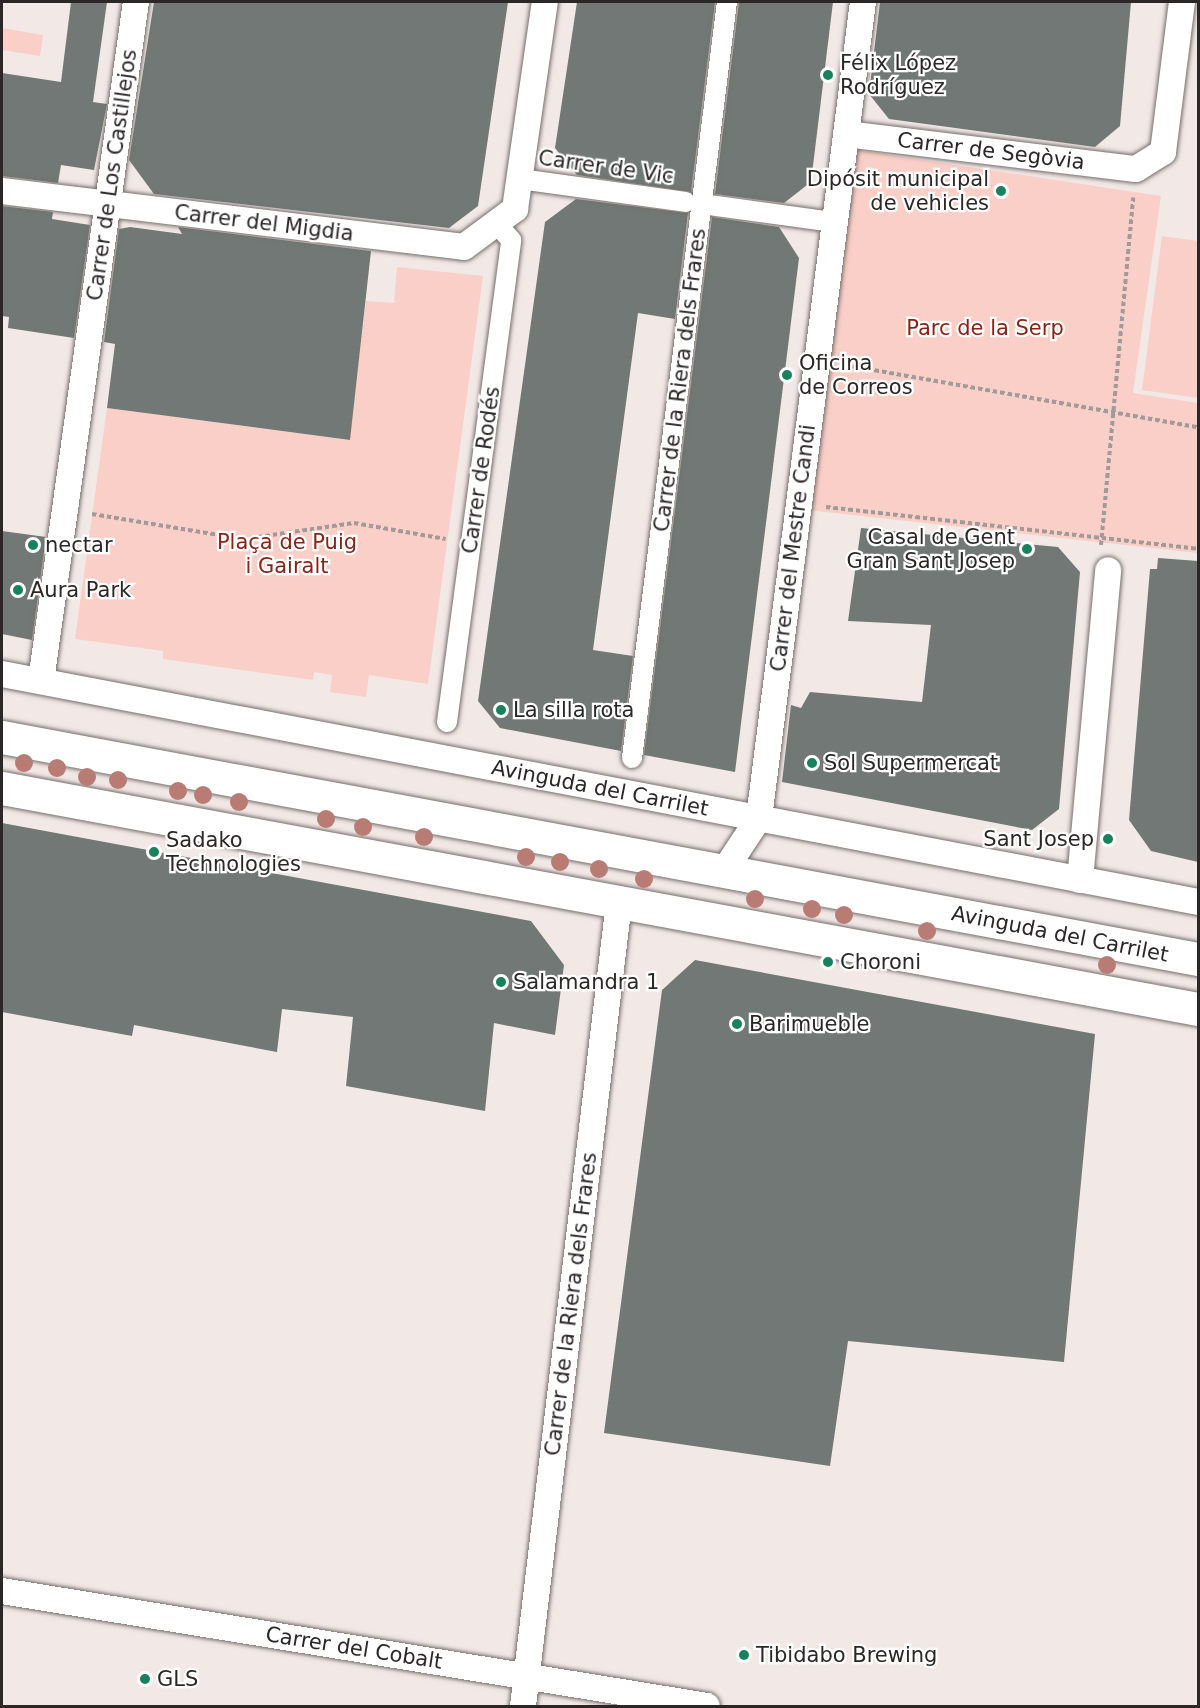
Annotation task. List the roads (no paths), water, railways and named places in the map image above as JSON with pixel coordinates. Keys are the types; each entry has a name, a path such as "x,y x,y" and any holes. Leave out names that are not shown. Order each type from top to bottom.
{"main road":[{"name":"Avinguda del Carrilet","path":"2,737 1198,959"},
{"path":"2,788 1198,1009"}],"street":[{"name":"Carrer de Los Castillejos","path":"41,681 136,2"},
{"path":"506,216 520,179 545,2"},
{"name":"Carrer de la Riera dels Frares","path":"632,758 691,203 727,2"},
{"name":"Carrer del Mestre Candi","path":"724,871 759,818 862,2"},
{"name":"Carrer de Segòvia","path":"846,134 1134,181 1163,152 1182,2"},
{"name":"Carrer de Vic","path":"520,179 834,222"},
{"name":"Carrer del Migdia","path":"2,190 464,247 506,216"},
{"name":"Carrer de Rodés","path":"447,722 511,240 506,216"},
{"path":"1080,880 1108,570"},
{"name":"Avinguda del Carrilet","path":"2,674 1198,902"},
{"name":"Carrer de la Riera dels Frares","path":"523,1707 619,902"},
{"name":"Carrer del Cobalt","path":"2,1591 707,1707"}],"place":[{"name":"Félix López Rodríguez","path":"828,75"},
{"name":"Dipósit municipal de vehicles","path":"1001,191"},
{"name":"Oficina de Correos","path":"787,375"},
{"name":"nectar","path":"33,545"},
{"name":"Casal de Gent Gran Sant Josep","path":"1027,549"},
{"name":"Aura Park","path":"18,590"},
{"name":"La silla rota","path":"501,710"},
{"name":"Sol Supermercat","path":"812,763"},
{"name":"Sant Josep","path":"1108,839"},
{"name":"Sadako Technologies","path":"154,852"},
{"name":"Choroni","path":"828,962"},
{"name":"Salamandra 1","path":"501,982"},
{"name":"Barimueble","path":"737,1024"},
{"name":"Tibidabo Brewing","path":"744,1655"},
{"name":"GLS","path":"145,1679"}],"park label":[{"name":"Parc de la Serp","path":"985,328"},
{"name":"Plaça de Puig i Gairalt","path":"287,554"}]}
